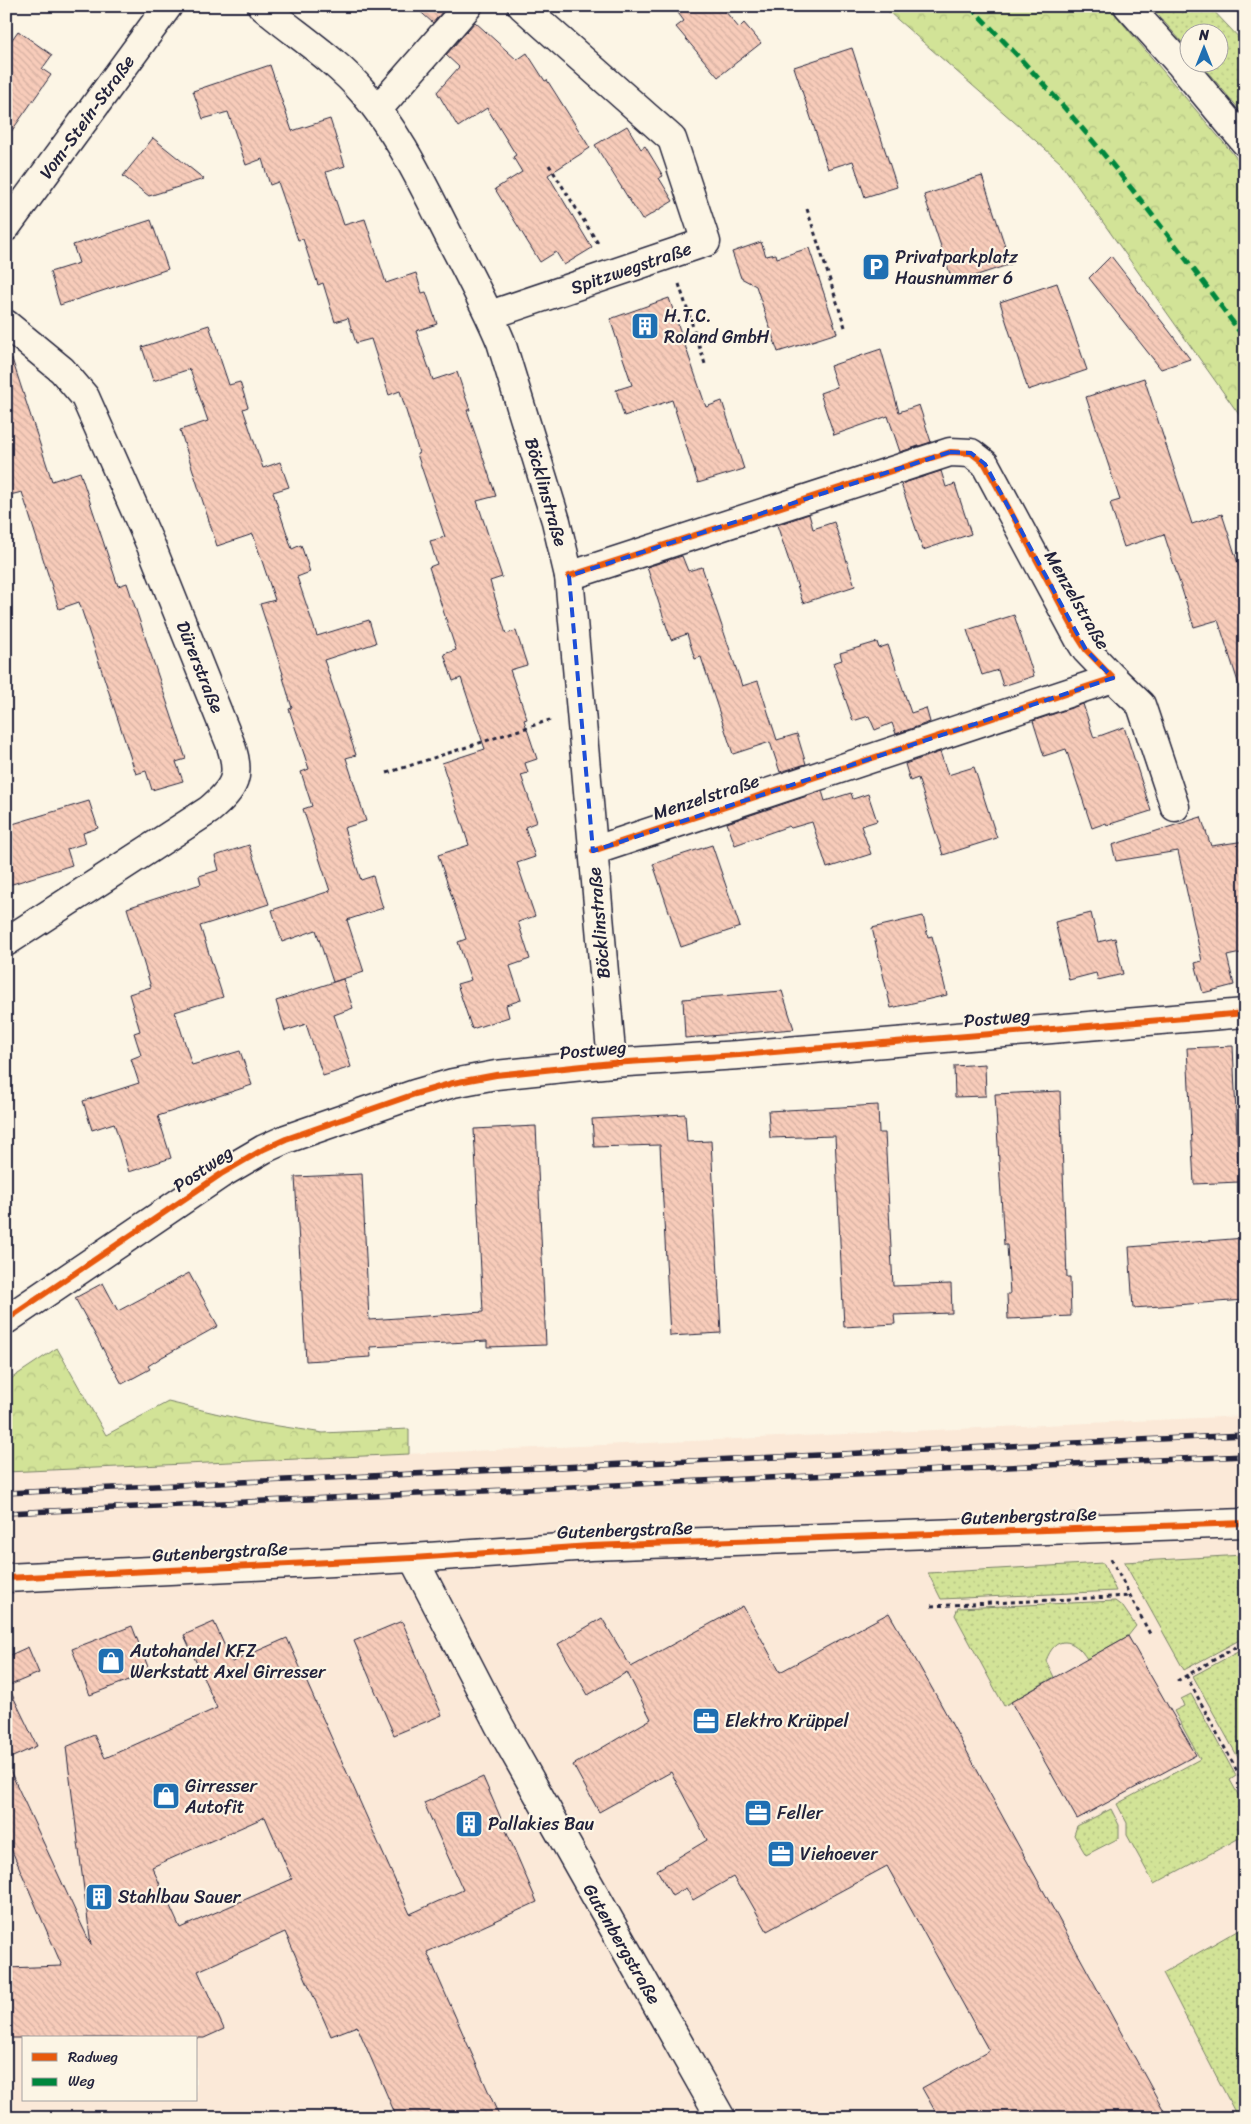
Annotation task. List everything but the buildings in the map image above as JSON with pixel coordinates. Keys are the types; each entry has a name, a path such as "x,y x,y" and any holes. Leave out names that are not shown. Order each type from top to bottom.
{"street":[{"name":"Vom-Stein-Straße","path":"6,227 168,6"},
{"name":"Böcklinstraße","path":"262,6 346,75 378,109 402,147 490,316 501,342 556,521 569,576 612,1063"},
{"path":"378,109 468,6"},
{"name":"Spitzwegstraße","path":"490,316 706,242 672,139 522,6"},
{"path":"1128,6 1181,65 1245,142"},
{"name":"Dürerstraße","path":"6,324 62,370 85,398 160,567 230,743 237,770 232,787 209,810 6,942"},
{"name":"Menzelstraße","path":"569,576 950,452 971,453 985,464 1079,640 1112,678 1141,705 1175,808"},
{"name":"Menzelstraße","path":"593,850 1112,678"},
{"name":"Postweg","path":"6,1320 255,1153 286,1139 415,1094 476,1078 612,1063 758,1053 1245,1013"},
{"name":"Gutenbergstraße","path":"6,1578 413,1558 590,1546 1245,1523"},
{"name":"Gutenbergstraße","path":"413,1558 503,1734 722,2118"}],"path":[{"path":"549,165 617,272"},
{"path":"807,209 846,330"},
{"path":"669,255 705,364"},
{"path":"386,773 582,709"},
{"path":"1096,1529 1150,1634"},
{"path":"931,1606 1130,1596"},
{"path":"1177,1681 1245,1642"},
{"path":"1186,1675 1245,1786"}],"highlighted area":[{"path":"950,452 971,453 985,464 1086,650 1113,678 593,851 569,576"}],"shaded area":[{"path":"1245,1416 1245,2118 6,2118 6,1472"}],"green space":[{"path":"882,6 1108,6 1245,168 1245,423 1061,163"},
{"path":"1150,6 1209,6 1224,22 1178,22 1178,38"},
{"path":"1228,26 1245,44 1245,116 1208,72 1228,72"},
{"path":"57,1348 106,1435 168,1402 253,1422 323,1433 409,1429 409,1454 6,1472 6,1382"},
{"path":"1243,1555 1245,1558 1245,1637 1184,1670 1124,1562"},
{"path":"1103,1563 1116,1591 941,1599 928,1573"},
{"path":"1115,1601 1123,1607 1136,1626 1128,1636 1087,1659 1071,1643 1065,1642 1054,1646 1046,1661 1054,1677 1004,1706 955,1615 958,1608"},
{"path":"1245,1648 1245,1770 1193,1676"},
{"path":"1191,1694 1236,1776 1230,1780 1245,1807 1245,1835 1154,1884 1127,1835 1127,1823 1117,1804 1200,1759 1174,1711 1184,1706 1181,1699"},
{"path":"1111,1809 1119,1825 1119,1838 1086,1855 1074,1835 1077,1826"},
{"path":"1245,1926 1245,2118 1238,2118 1163,1973"}],"railway":[{"path":"6,1493 1245,1435"},
{"path":"6,1513 1245,1456"}],"marked path":[{"path":"969,6 1044,84 1114,166 1245,339"}],"cycle path":[{"path":"569,576 950,452 971,453 985,464 1079,639 1086,650 1113,678 593,851"},
{"path":"6,1320 221,1174 264,1149 286,1139 415,1094 453,1083 496,1075 612,1063 739,1055 1245,1013"},
{"path":"6,1578 413,1558 590,1546 1245,1523"}],"place":[{"name":"Privatparkplatz Hausnummer 6","path":"876,267"},
{"name":"H.T.C. Roland GmbH","path":"645,326"},
{"name":"Autohandel KFZ Werkstatt Axel Girresser","path":"111,1661"},
{"name":"Elektro Krüppel","path":"706,1721"},
{"name":"Girresser Autofit","path":"166,1796"},
{"name":"Feller","path":"758,1813"},
{"name":"Pallakies Bau","path":"469,1824"},
{"name":"Viehoever","path":"781,1854"},
{"name":"Stahlbau Sauer","path":"99,1897"}]}
